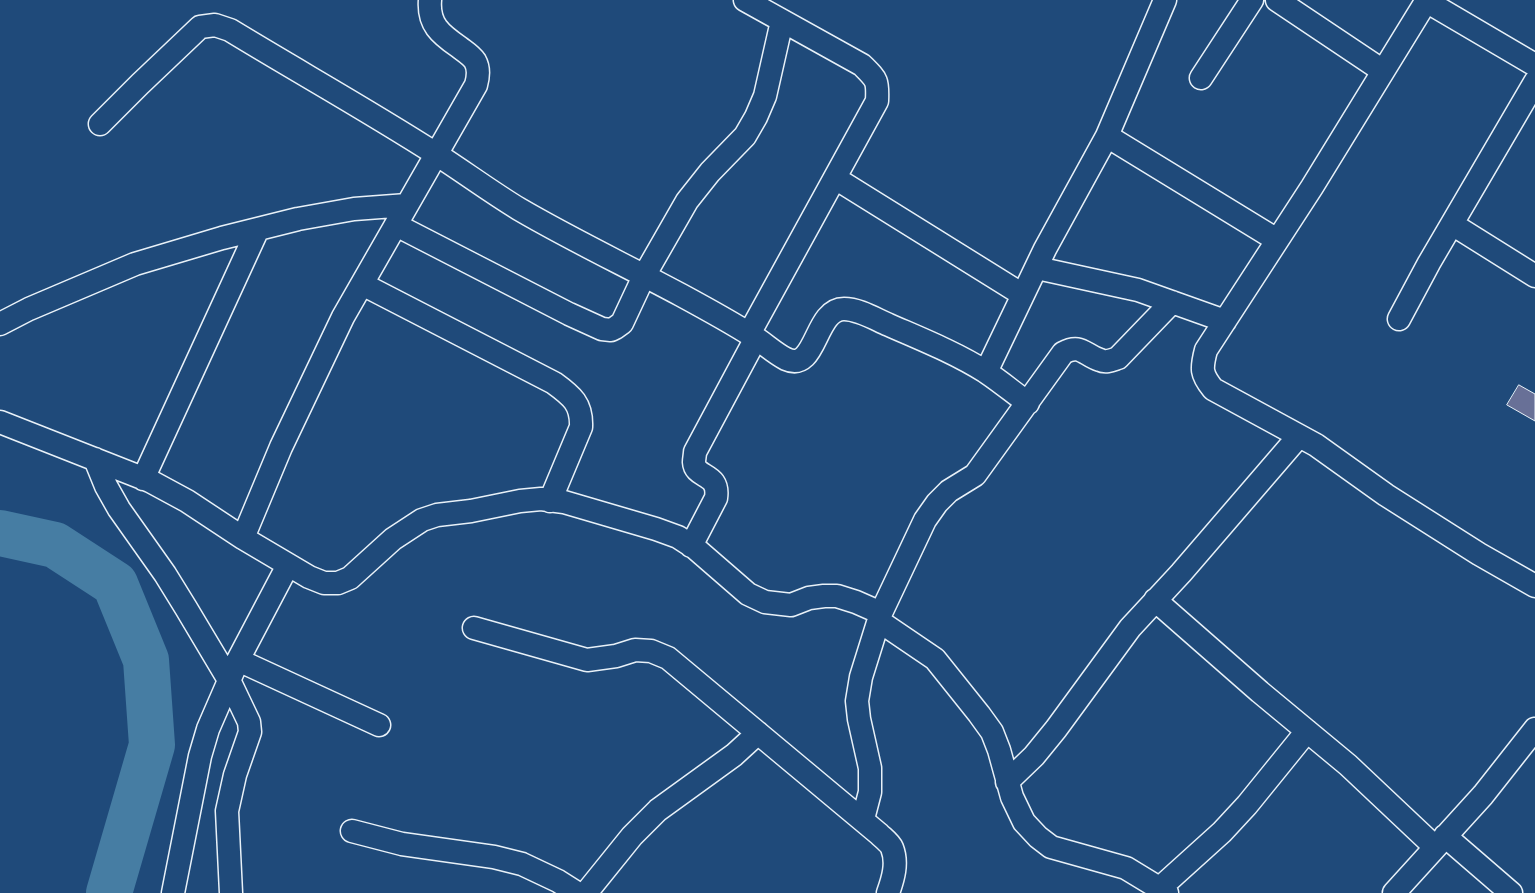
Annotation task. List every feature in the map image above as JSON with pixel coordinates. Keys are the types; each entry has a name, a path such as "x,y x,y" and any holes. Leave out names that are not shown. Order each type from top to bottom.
{"street":[{"path":"243,538 281,447 343,317 476,85 478,74 476,62 468,54 445,38 431,18 430,0"},
{"path":"691,546 716,498 717,490 715,484 696,468 694,462 696,452 752,336 877,101 878,89 875,77 862,65 745,0"},
{"path":"986,372 1036,268 1106,136 1165,0"},
{"path":"1201,78 1252,0"},
{"path":"1277,0 1383,70"},
{"path":"1535,65 1427,1 1312,187 1206,350 1202,364 1202,373 1213,390 1316,445 1386,495 1479,554 1535,586"},
{"path":"396,226 569,314 602,329 611,330 615,328 622,323 644,276 687,201 710,172 745,136 756,117 765,96 782,21"},
{"path":"100,124 200,28 215,25 230,30 436,154 518,208 752,336 786,359 794,361 806,356 812,348 823,323 828,316 839,310 847,309 862,313 940,347 986,372 1028,403"},
{"path":"1399,319 1429,263 1535,82"},
{"path":"1106,136 1277,240"},
{"path":"835,178 1023,296"},
{"path":"0,324 29,309 135,264 222,238 298,218 354,209 407,205"},
{"path":"1452,224 1535,276"},
{"path":"143,479 258,229"},
{"path":"1036,268 1138,290 1225,321"},
{"path":"362,284 554,383 570,395 578,406 582,416 581,427 550,501"},
{"path":"863,820 870,792 870,768 859,719 857,701 861,677 880,617 925,520 937,503 949,491 975,475 1063,353 1071,349 1078,349 1101,361 1109,361 1118,358 1172,302"},
{"path":"0,422 143,479 187,501 243,538 288,565 309,577 324,583 338,582 350,578 393,539 422,520 437,515 471,511 541,499 564,502 656,528 678,537 691,546 748,594 765,602 791,605 809,598 837,596 856,602 880,617 935,659 959,688 992,732 999,750 1012,797 1024,822 1038,837 1050,847 1126,868 1164,891 1247,805 1307,731"},
{"path":"1007,782 1034,756 1126,633 1299,436"},
{"path":"95,459 106,486 119,509 165,574 229,680 249,722 250,732 235,774 227,812 231,893"},
{"path":"173,893 200,756 208,729 238,660 288,565"},
{"path":"1155,600 1307,731 1440,842 1511,893"},
{"path":"474,628 587,660 616,656 635,650 651,651 668,658 863,820 892,848 894,868 888,893"},
{"path":"238,660 379,725"},
{"path":"1394,893 1482,795 1535,729"},
{"path":"586,893 632,836 658,810 734,755 758,733"},
{"path":"352,831 402,844 441,848 494,857 522,864 548,886 577,893"}],"building":[{"path":"1519,385 1535,394 1535,421 1507,405"}],"waterway":[{"path":"0,533 55,545 115,584 146,660 152,745 109,893"}]}
